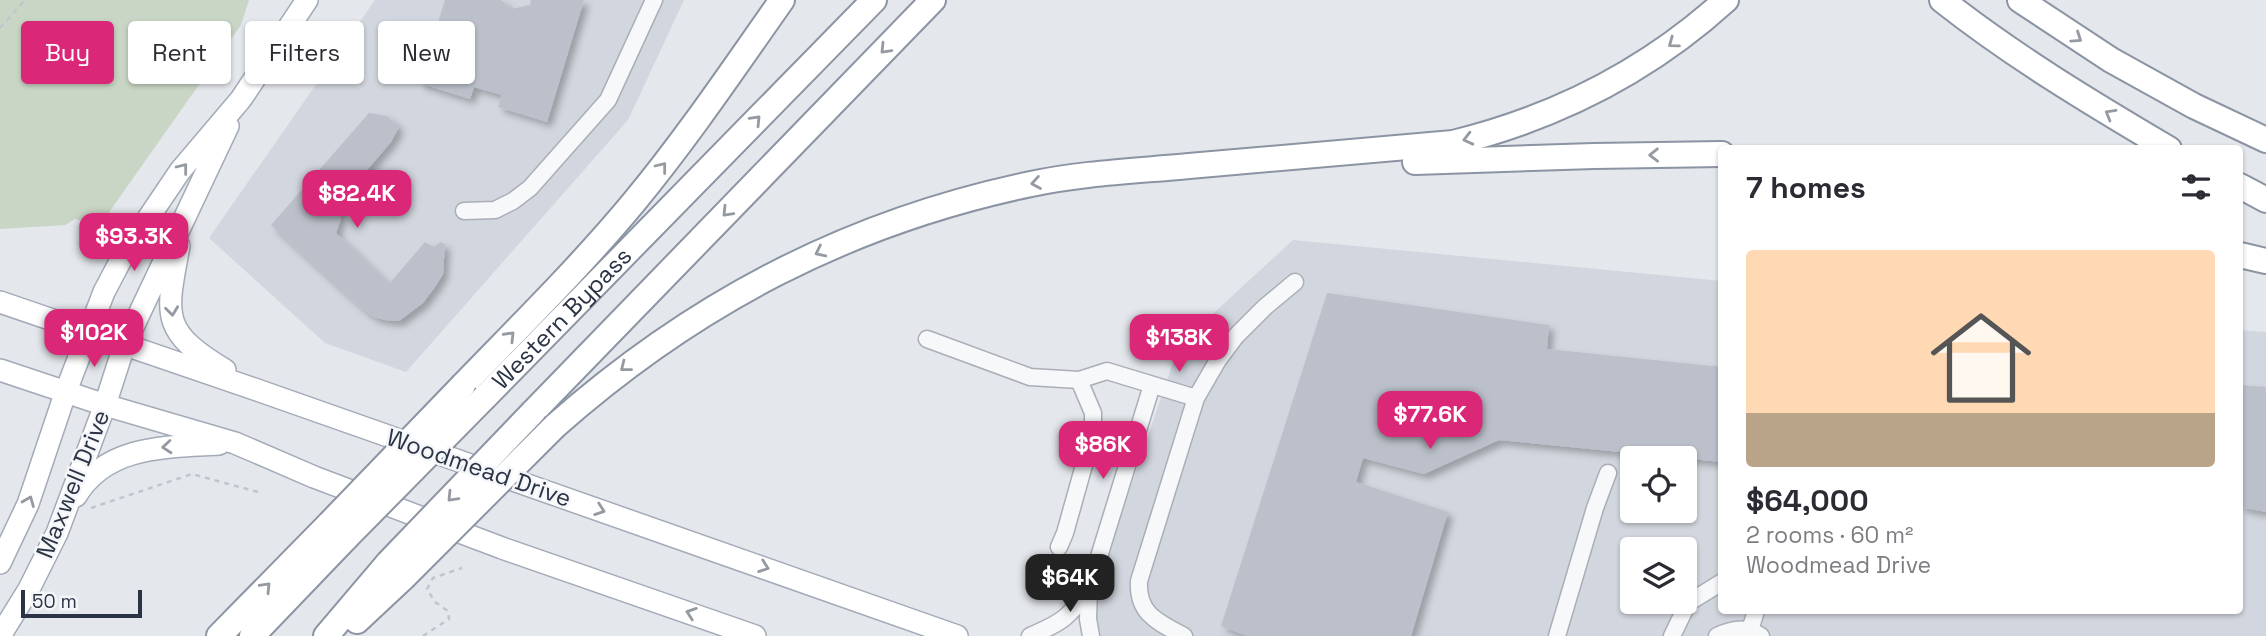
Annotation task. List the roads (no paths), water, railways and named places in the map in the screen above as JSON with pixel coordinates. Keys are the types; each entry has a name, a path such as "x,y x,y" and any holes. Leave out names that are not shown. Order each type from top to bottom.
{"highway":[{"path":"219,636 338,531 463,385 578,265 633,203 684,139 782,0"},
{"name":"Western Bypass","path":"252,636 338,531 485,397 874,0"},
{"name":"Western Bypass","path":"326,636 395,571 533,412 933,0"},
{"path":"341,636 395,571 555,426 636,358 699,316 765,278 856,234 972,197 1034,183 1104,174 1453,143 1483,136 1566,106 1618,79 1681,37 1726,0"},
{"path":"1942,0 2083,99 2162,145"},
{"path":"2020,0 2110,60 2194,106 2266,140"},
{"path":"1104,174 1581,156 1718,154"},
{"path":"2243,188 2266,200"},
{"path":"2243,256 2266,261"}],"main road":[{"name":"Maxwell Drive","path":"0,563 29,504 88,332 104,292 124,254 180,171 241,99 307,0"},
{"name":"Maxwell Drive","path":"0,636 29,589 57,533 124,346 241,99"},
{"path":"184,220 171,298 174,325 182,339 195,352 260,391"},
{"name":"Woodmead Drive","path":"0,302 957,636"},
{"path":"0,370 105,405 235,443 314,477 502,548 755,636"},
{"path":"57,533 85,484 100,469 118,458 155,448 235,443"}],"street":[{"path":"464,211 495,210 530,188 608,100 654,0"},
{"path":"1184,636 1149,614 1138,593 1139,581 1196,398 1218,360 1236,336 1295,282"},
{"path":"927,339 1030,377 1079,380 1107,371 1196,398"},
{"path":"1059,547 1093,433 1093,414 1079,380"},
{"path":"1091,636 1088,619 1089,589 1153,385"},
{"path":"1557,636 1608,473"},
{"path":"1672,636 1688,603 1718,584"},
{"path":"1030,636 1060,624 1071,615 1089,589"},
{"path":"1717,636 1738,629 1755,633 1756,614"}]}
